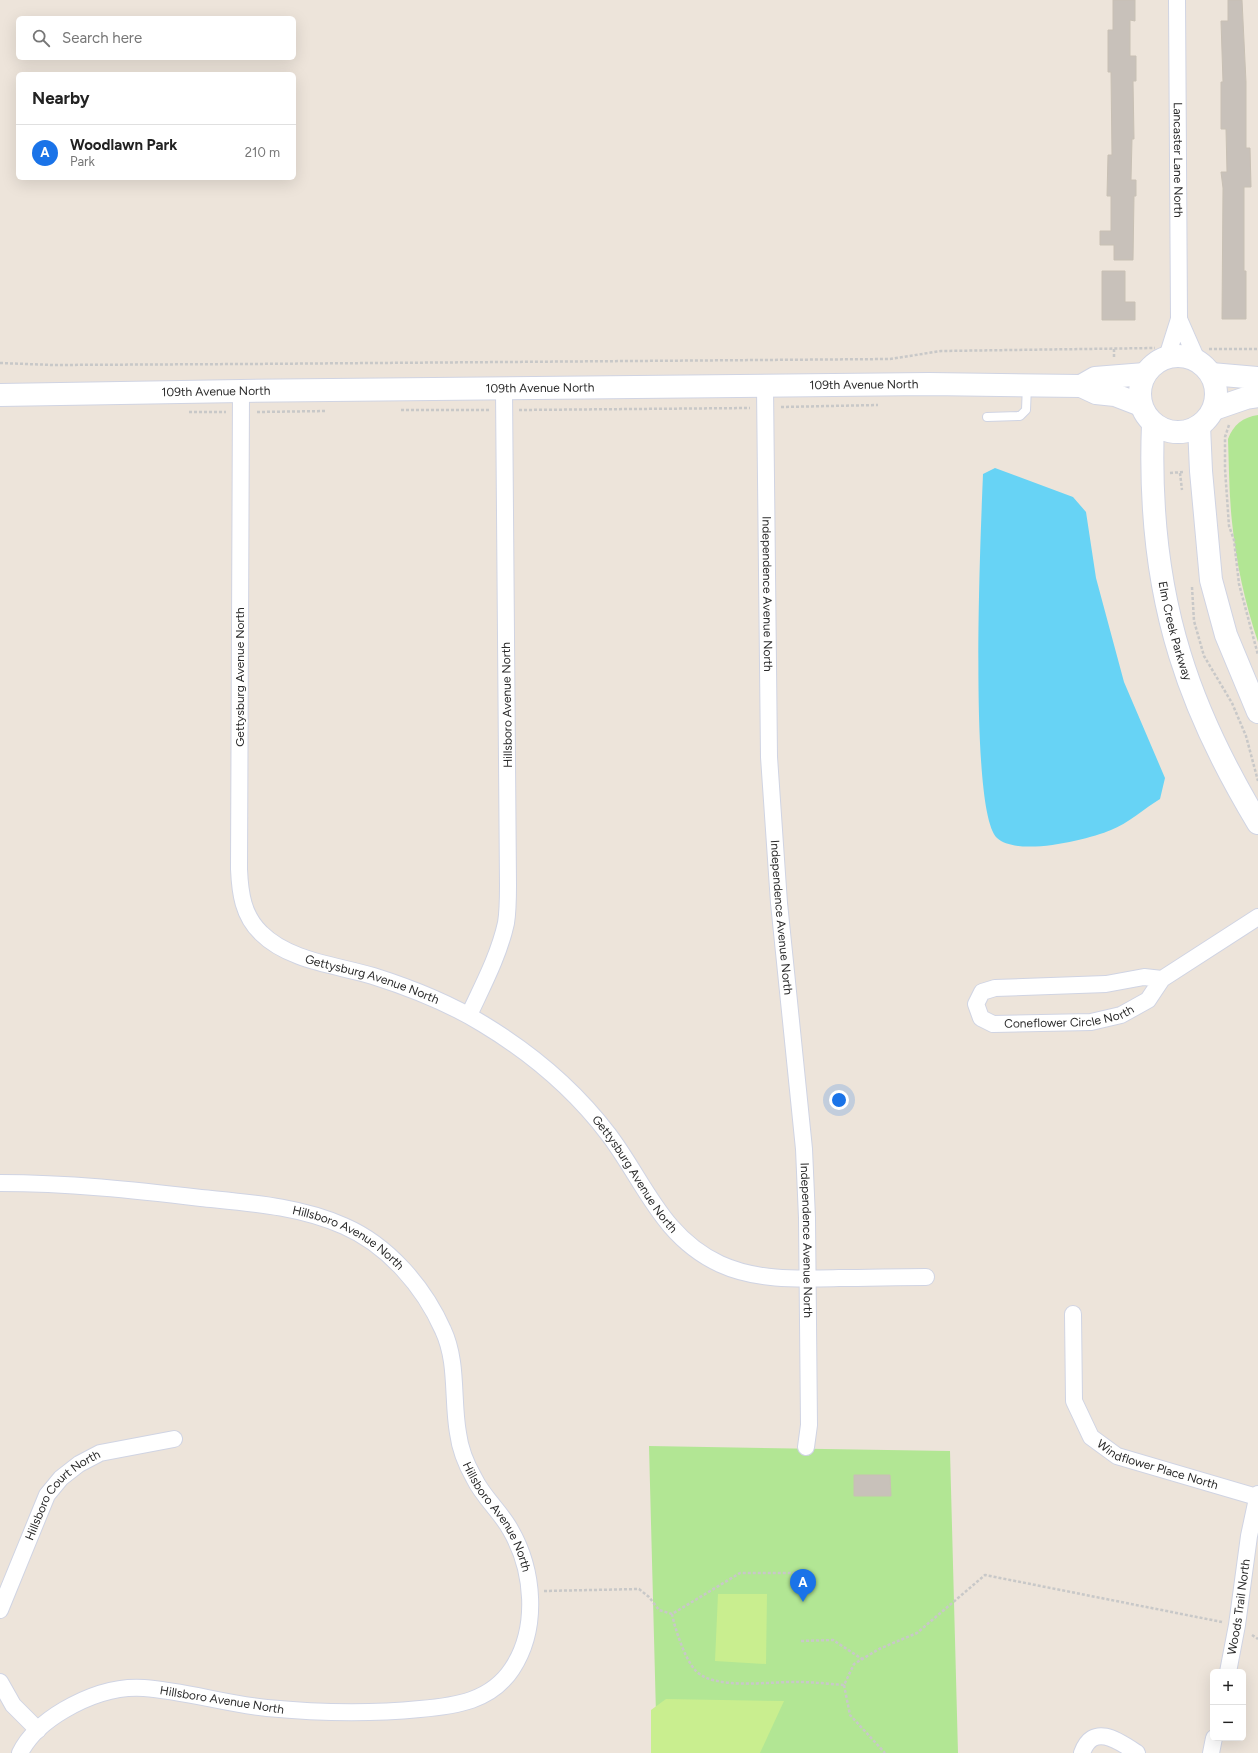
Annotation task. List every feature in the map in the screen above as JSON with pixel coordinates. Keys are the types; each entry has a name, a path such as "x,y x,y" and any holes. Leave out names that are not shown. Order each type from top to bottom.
{"street":[{"name":"Lancaster Lane North","path":"1163,353 1179,319 1177,0"},
{"name":"Lancaster Lane North","path":"1179,319 1204,361"},
{"path":"1204,361 1215,383 1217,396 1214,409 1199,426 1189,431 1178,432 1167,430 1154,424 1142,405 1141,389 1145,374 1158,361 1163,353 1204,361 1258,378"},
{"name":"109th Avenue North","path":"1081,386 1095,378 1145,374"},
{"name":"109th Avenue North","path":"0,395 504,389 766,397 929,384 1081,386 1096,393 1115,395 1142,405"},
{"name":"Hillsboro Avenue North","path":"469,1015 486,980 506,921 508,885 504,389"},
{"name":"Gettysburg Avenue North","path":"241,391 239,870 240,894 247,914 260,932 279,948 420,992 469,1015 504,1037 542,1066 578,1098 608,1134 636,1175 653,1205 672,1230 694,1250 721,1264 750,1273 776,1278 807,1279 926,1277"},
{"path":"1214,409 1246,398 1258,396"},
{"name":"Independence Avenue North","path":"766,397 769,757 779,895 804,1149 809,1425 806,1447"},
{"name":"Elm Creek Parkway","path":"1154,424 1154,512 1164,586 1180,655 1208,728 1234,783 1258,823"},
{"path":"1199,426 1201,471 1211,580 1226,635 1258,712"},
{"name":"Coneflower Circle North","path":"1162,980 1144,977 1106,984 995,988 982,992 976,1004 981,1018 993,1024 1091,1022 1121,1015 1148,1000 1162,980 1258,917"},
{"name":"Hillsboro Avenue North","path":"0,1183 84,1185 278,1207 314,1214 348,1227 380,1248 407,1272 428,1302 444,1332 454,1369 458,1434 464,1460 476,1483 490,1504 509,1527 522,1554 531,1590 528,1621 522,1650 510,1671 491,1691 471,1701 448,1707 381,1713 309,1712 240,1705 141,1688 110,1691 80,1701 52,1717 26,1742 20,1753"},
{"name":"Windflower Place North","path":"1073,1314 1074,1401 1091,1437 1117,1456 1257,1501"},
{"name":"Hillsboro Court North","path":"0,1610 47,1495 61,1478 79,1464 100,1453 174,1439"},
{"name":"Woods Trail North","path":"1229,1669 1237,1625 1249,1536 1257,1501"},
{"path":"0,1682 13,1705 38,1730"},
{"path":"1082,1753 1086,1744 1092,1739 1102,1736 1113,1737 1137,1753"},
{"path":"1211,1753 1213,1741"}],"lane":[{"path":"987,417 1020,416 1026,410 1027,385"}],"path":[{"path":"1204,361 1258,349"},
{"path":"0,363 53,365 890,359 941,351 1163,353"},
{"path":"396,410 504,410 766,397 855,407 884,404"},
{"path":"186,412 334,410"},
{"path":"1233,422 1228,425 1225,437 1225,469 1229,526 1234,540 1239,584 1258,655"},
{"path":"1153,474 1225,469"},
{"path":"531,1590 639,1589 649,1597 659,1610 672,1614 740,1573 800,1573"},
{"path":"885,1753 850,1715 844,1685 854,1664 880,1649 917,1633 985,1575 1237,1625"},
{"path":"672,1614 675,1628 695,1671 712,1681 763,1684 797,1682 844,1685"},
{"path":"801,1640 833,1640 862,1659"}],"green space":[{"path":"1258,415 1258,642 1245,597 1236,552 1230,501 1228,439 1239,422"},
{"path":"649,1446 950,1451 958,1753 657,1753"},
{"path":"718,1594 767,1594 766,1664 715,1661"},
{"path":"666,1699 784,1701 760,1753 651,1753 651,1710"}],"water":[{"path":"995,468 1073,497 1086,512 1096,578 1124,682 1165,778 1160,799 1130,820 1111,830 1070,842 1036,846 1007,844 997,838 988,816 982,777 979,724 978,665 980,549 983,474"}],"building":[{"path":"1113,0 1135,0 1135,21 1130,20 1130,56 1136,56 1136,81 1133,81 1134,139 1132,139 1131,180 1136,180 1136,196 1134,196 1133,260 1114,260 1114,245 1100,245 1100,231 1111,231 1111,196 1107,196 1108,155 1112,155 1111,72 1108,72 1108,30 1113,30"},
{"path":"1228,0 1242,0 1246,82 1246,148 1250,148 1251,187 1244,187 1244,271 1246,271 1246,319 1222,319 1223,188 1221,172 1227,172 1226,129 1221,129 1221,82 1223,82 1221,21 1228,21"},
{"path":"1102,271 1125,271 1125,302 1135,302 1135,320 1102,320"},
{"path":"854,1475 890,1475 891,1496 854,1496"}],"place":[{"name":"Woodlawn Park","path":"803,1602"}]}
